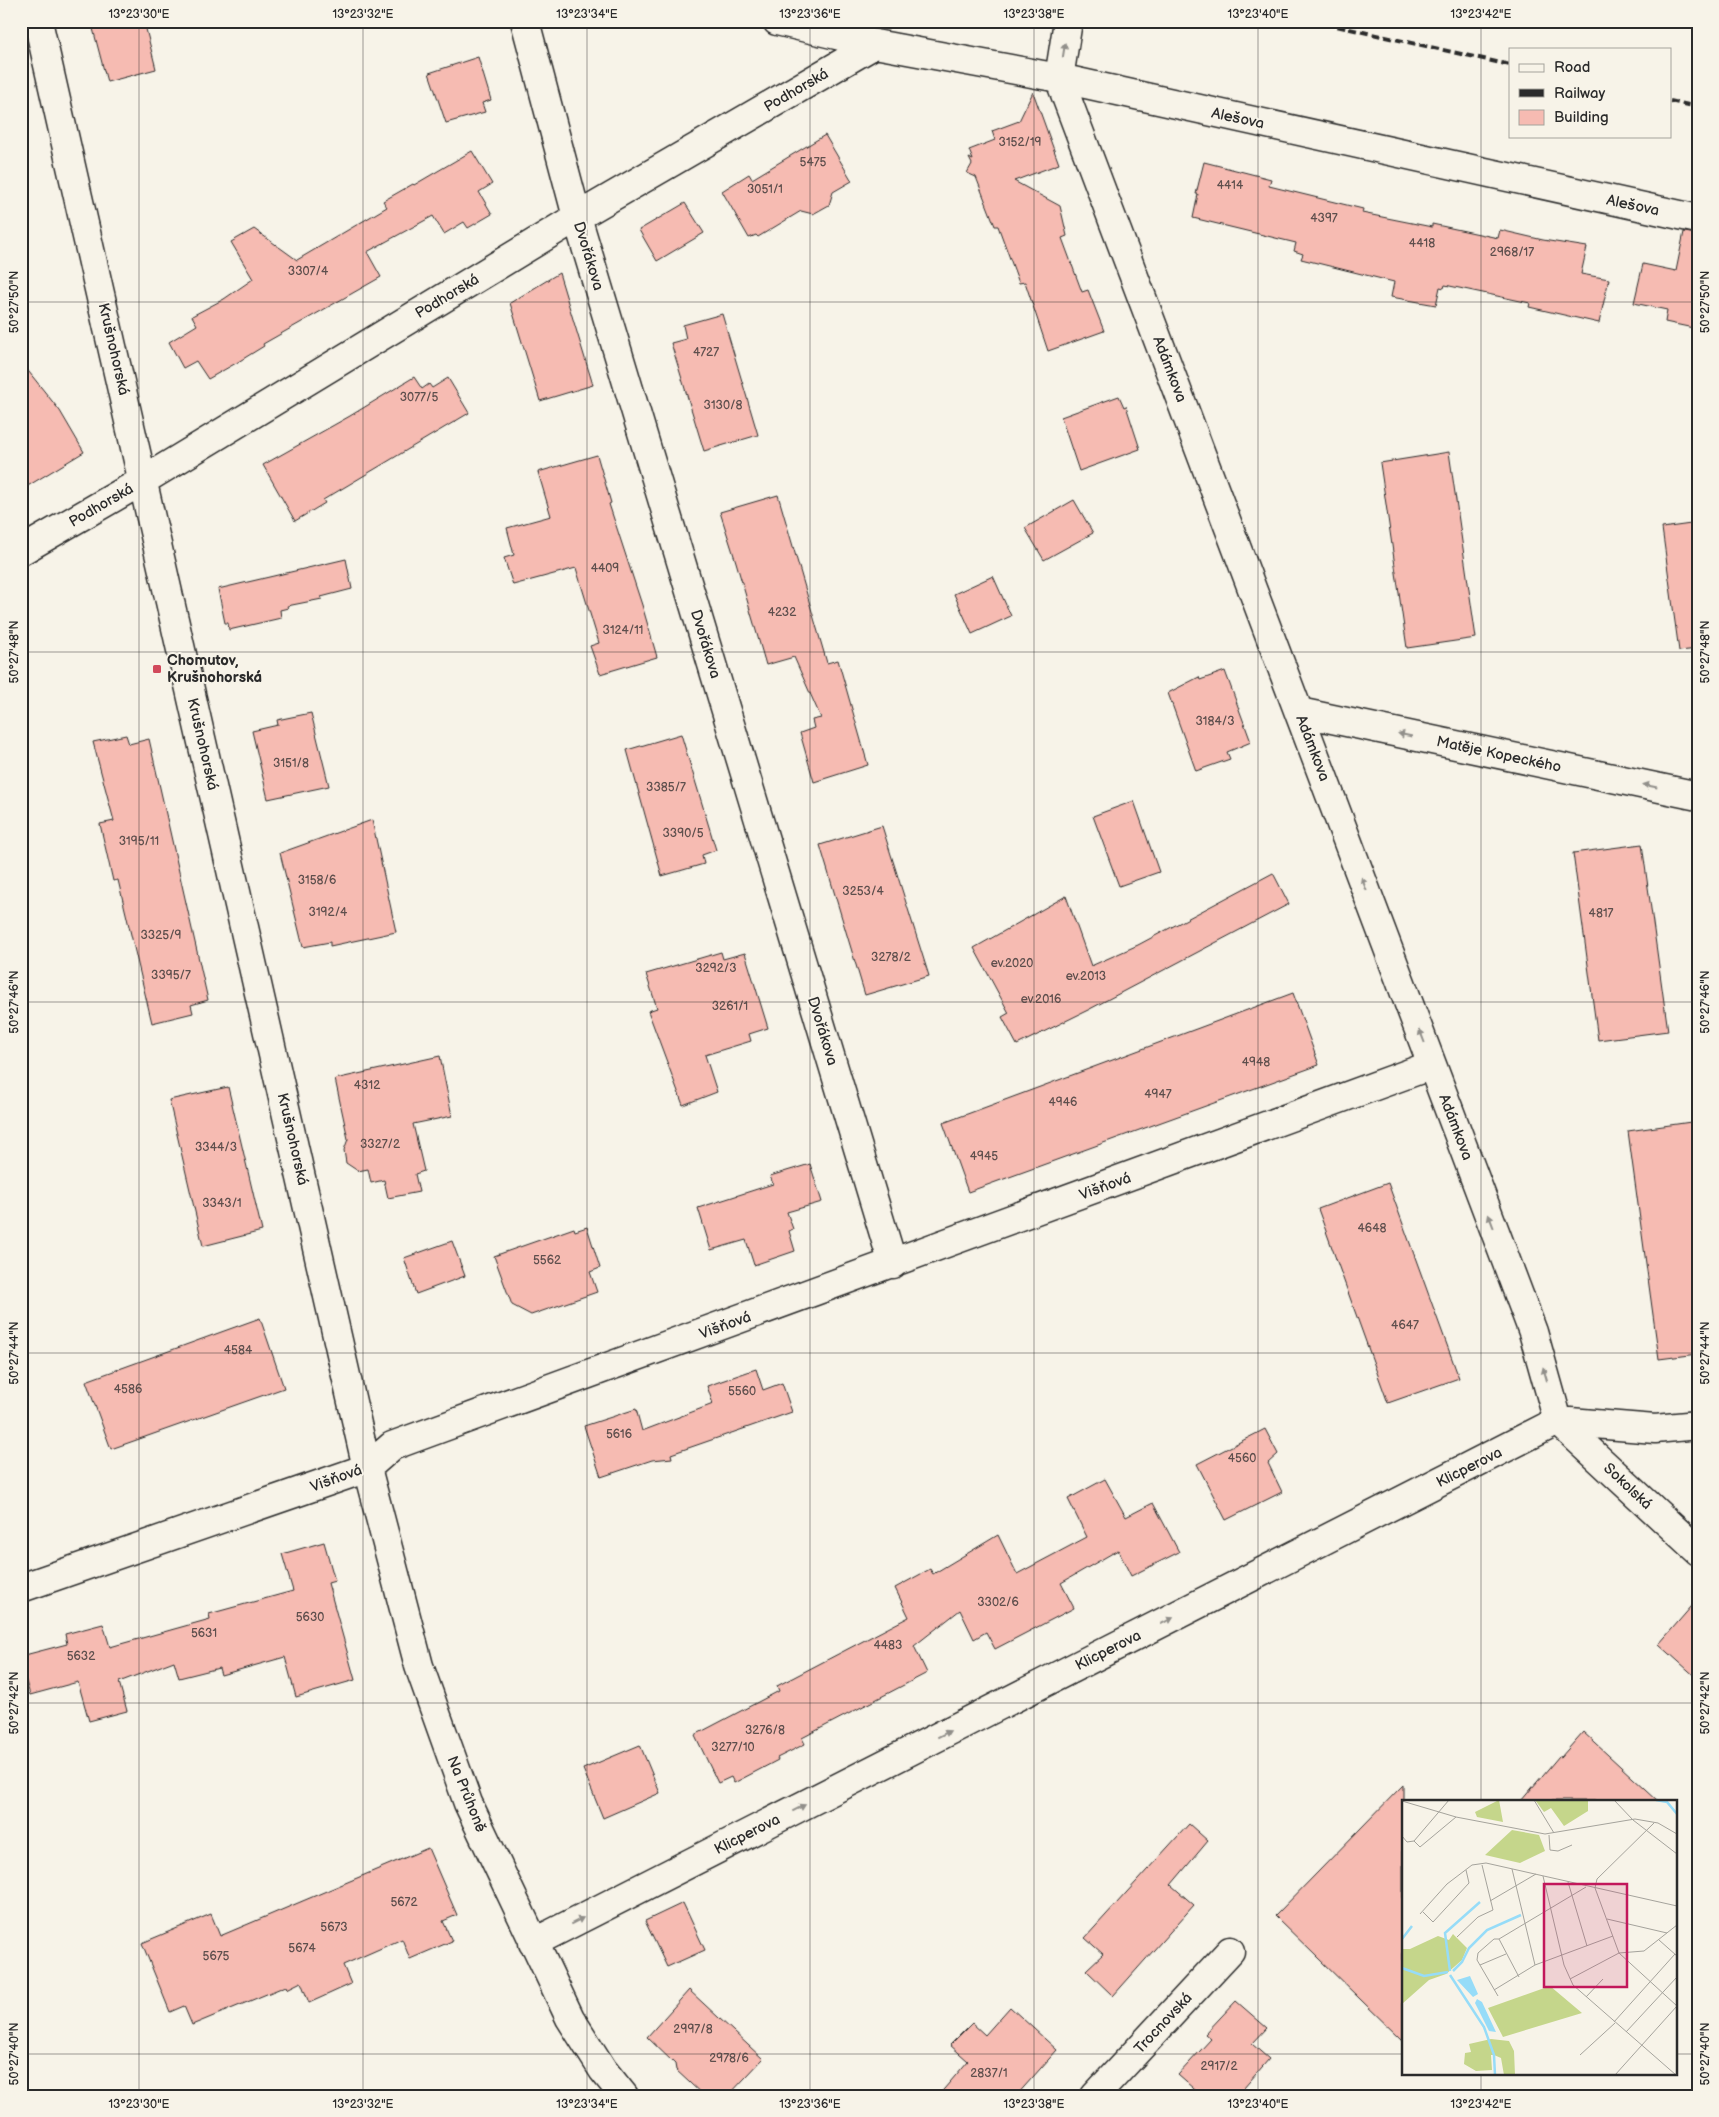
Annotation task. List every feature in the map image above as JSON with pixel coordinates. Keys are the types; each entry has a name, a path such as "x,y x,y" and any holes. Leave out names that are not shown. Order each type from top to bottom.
{"street":[{"name":"Krušnohorská","path":"38,21 144,480 367,1468"},
{"name":"Dvořákova","path":"525,21 577,217 893,1264"},
{"name":"Alešova","path":"777,21 876,44 1060,78 1698,219"},
{"path":"1060,78 1068,21"},
{"name":"Podhorská","path":"21,551 144,480 577,217 876,44"},
{"name":"Adámkova","path":"1060,78 1533,1332 1558,1421"},
{"name":"Matěje Kopeckého","path":"1300,712 1698,796"},
{"name":"Višňová","path":"21,1588 367,1468 392,1446 1432,1065"},
{"path":"1558,1421 1655,1429 1698,1425"},
{"name":"Sokolská","path":"1558,1421 1698,1551"},
{"name":"Klicperova","path":"533,1943 1558,1421"},
{"name":"Na Průhoně","path":"367,1468 418,1666 468,1803 570,2018 603,2070 624,2096"},
{"name":"Trocnovská","path":"1095,2096 1230,1951"}],"building":[{"path":"91,21 144,21 156,69 107,82"},
{"path":"478,57 491,100 482,103 485,112 446,123 429,73"},
{"path":"1033,92 1059,164 1014,181 1060,206 1067,236 1062,238 1082,292 1088,290 1104,331 1048,351 1025,282 1019,283 998,226 995,226 976,177 967,173 972,164 969,158 973,160 969,150 995,140 992,131 1019,121"},
{"path":"825,135 852,181 833,192 829,205 813,214 801,211 758,237 756,235 749,238 722,191 749,174 752,179"},
{"path":"472,151 492,184 479,192 492,214 468,228 464,222 444,234 433,216 367,252 381,277 263,344 264,346 208,379 196,361 183,368 169,342 197,325 192,316 224,299 253,279 231,242 254,229 297,260 387,207 383,201"},
{"path":"1204,162 1271,179 1269,186 1363,209 1362,213 1432,227 1432,224 1498,238 1500,230 1543,240 1587,247 1581,274 1609,279 1599,323 1529,307 1530,303 1445,285 1444,288 1440,287 1436,305 1391,297 1394,282 1301,259 1303,254 1294,251 1296,243 1193,218 1198,194 1196,194"},
{"path":"685,203 704,233 657,261 639,230"},
{"path":"1684,232 1698,234 1698,329 1665,322 1667,310 1634,303 1643,264 1676,271"},
{"path":"559,273 593,385 540,401 510,303"},
{"path":"722,314 758,435 704,451 671,343 686,339 683,325"},
{"path":"21,362 60,411 84,452 21,490"},
{"path":"414,377 422,389 429,384 432,388 448,378 469,413 323,500 325,503 295,521 263,465"},
{"path":"1119,396 1124,407 1126,406 1140,449 1079,471 1061,417"},
{"path":"1449,452 1476,638 1407,648 1380,463"},
{"path":"597,455 611,503 609,504 657,657 600,674 590,646 599,643 576,568 513,585 504,558 514,555 507,528 551,516 538,472"},
{"path":"778,495 827,663 838,660 868,765 814,782 800,733 814,728 812,720 821,718 794,657 766,665 720,512"},
{"path":"1074,500 1093,533 1044,560 1025,528"},
{"path":"1698,523 1698,649 1679,651 1662,528"},
{"path":"346,559 352,589 321,597 322,599 287,606 288,608 280,610 281,618 229,630 228,623 225,623 218,589"},
{"path":"993,576 1011,616 972,634 954,594"},
{"path":"1225,671 1251,742 1227,752 1230,759 1196,771 1168,693 1199,677 1200,680"},
{"path":"311,713 329,786 268,799 252,731 278,725 277,720"},
{"path":"681,734 716,850 702,855 704,864 662,876 627,750"},
{"path":"126,735 129,744 149,739 208,1000 191,1005 193,1013 152,1023 118,880 113,881 100,824 114,821 93,742"},
{"path":"1134,801 1159,872 1119,886 1093,816"},
{"path":"372,820 396,932 330,946 330,942 303,947 280,853"},
{"path":"882,826 929,976 865,995 820,845"},
{"path":"1642,844 1668,1031 1598,1040 1573,853"},
{"path":"1273,873 1289,904 1088,1010 1017,1045 1002,1017 1009,1013 974,948 1066,896 1091,966 1138,945"},
{"path":"721,952 723,959 745,953 768,1028 749,1034 751,1041 705,1055 717,1092 683,1105 648,1011 657,1008 646,974"},
{"path":"1293,993 1319,1065 968,1192 943,1123"},
{"path":"440,1056 452,1116 413,1124 424,1171 415,1174 419,1192 388,1198 384,1180 371,1183 368,1169 358,1171 346,1163 344,1150 348,1139 335,1079"},
{"path":"228,1087 262,1231 203,1246 169,1100"},
{"path":"1698,1121 1698,1354 1659,1359 1628,1131"},
{"path":"810,1164 822,1202 787,1212 793,1229 789,1231 795,1251 754,1265 746,1240 711,1250 698,1208 773,1184 770,1176"},
{"path":"1388,1183 1459,1378 1388,1403 1318,1209"},
{"path":"587,1227 600,1268 590,1272 597,1292 531,1315 512,1305 494,1256 574,1228 575,1231"},
{"path":"452,1241 465,1276 416,1294 404,1258"},
{"path":"260,1318 284,1388 111,1449 86,1381"},
{"path":"756,1369 763,1390 782,1383 792,1412 671,1454 672,1458 652,1460 601,1477 584,1426 636,1409 642,1431 713,1404 707,1386"},
{"path":"1265,1429 1278,1454 1268,1463 1282,1492 1226,1520 1197,1464"},
{"path":"1105,1479 1126,1517 1153,1503 1179,1552 1131,1576 1118,1550 1061,1583 1074,1608 995,1649 986,1632 974,1639 960,1610 914,1646 927,1673 802,1738 805,1744 777,1758 778,1760 734,1783 731,1777 718,1783 695,1735 779,1691 777,1686 909,1617 895,1588 930,1569 933,1574 998,1535 1017,1574 1087,1537 1068,1499"},
{"path":"324,1542 335,1581 328,1583 355,1680 296,1697 285,1657 221,1675 219,1668 179,1678 174,1661 119,1682 127,1711 89,1721 78,1682 30,1695 21,1664 21,1656 67,1644 65,1634 103,1624 110,1647 210,1619 209,1614 293,1591 282,1554"},
{"path":"1698,1599 1698,1679 1659,1644"},
{"path":"1583,1732 1657,1800 1522,1800 1559,1756 1561,1757"},
{"path":"640,1745 660,1793 603,1818 583,1769"},
{"path":"1403,1785 1402,2040 1275,1916"},
{"path":"1189,1824 1208,1841 1171,1885 1194,1905 1113,1996 1086,1970 1103,1954 1085,1938"},
{"path":"428,1848 457,1915 443,1921 452,1941 410,1959 402,1939 343,1965 351,1984 309,2003 301,1982 287,1989 286,1986 192,2025 184,2006 170,2012 142,1943 211,1914 220,1936"},
{"path":"683,1903 705,1950 667,1967 645,1921"},
{"path":"689,1990 763,2059 728,2096 704,2096 676,2070 675,2064 647,2037"},
{"path":"1236,2001 1267,2028 1252,2044 1269,2059 1237,2096 1202,2096 1178,2075 1211,2039 1205,2034"},
{"path":"1010,2007 1057,2050 1016,2096 938,2096 968,2061 950,2045 972,2023 985,2035"}],"railway":[{"path":"1314,21 1509,65"},
{"path":"1672,101 1698,107"}],"place":[{"name":"Chomutov, Krušnohorská","path":"157,669"}]}
